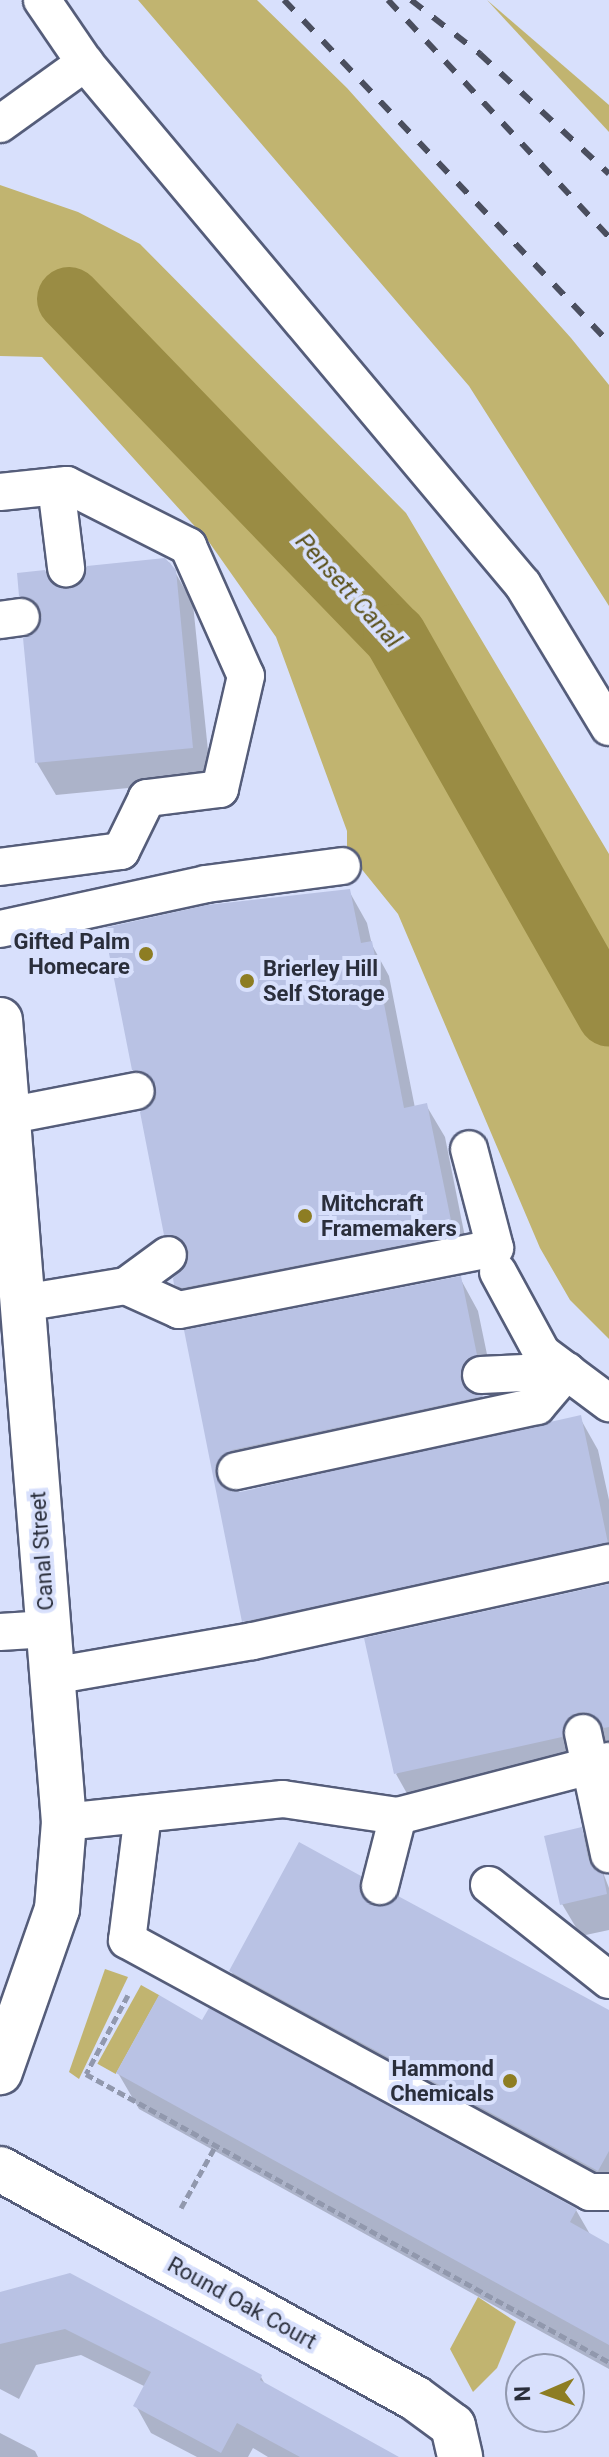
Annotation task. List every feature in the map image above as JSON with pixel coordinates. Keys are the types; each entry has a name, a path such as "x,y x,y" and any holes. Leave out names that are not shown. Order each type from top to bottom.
{"street":[{"name":"Canal Street","path":"0,1020 6,1144 23,1303 64,1822 57,1909 15,1988 0,2072"},
{"name":"Round Oak Court","path":"0,2169 415,2398 453,2426 460,2457"}],"lane":[{"path":"42,0 85,63 523,585 609,727"},
{"path":"0,124 85,63"},
{"path":"0,492 67,485 188,546 246,676 220,789 147,798 121,851 0,867"},
{"path":"56,486 66,568"},
{"path":"0,929 206,884 342,866"},
{"path":"6,1144 136,1091"},
{"path":"126,1286 179,1310 495,1248 469,1149"},
{"path":"23,1303 126,1286 168,1255"},
{"path":"498,1272 542,1353 609,1403"},
{"path":"481,1375 567,1371"},
{"path":"236,1471 537,1406 567,1371"},
{"path":"52,1676 253,1641 506,1579 609,1563"},
{"path":"0,1632 48,1629"},
{"path":"64,1822 283,1799 398,1816 594,1753 609,1854"},
{"path":"143,1814 127,1940 590,2192 609,2192"},
{"path":"380,1886 398,1816"},
{"path":"489,1885 609,1980"}],"path":[{"path":"130,1990 86,2074 609,2362"},
{"path":"156,2255 216,2145"}],"shaded area":[{"path":"138,0 257,0 347,88 571,338 609,385 609,606 469,386"},
{"path":"487,0 609,105 609,132"},
{"path":"0,185 78,212 140,244 406,513 609,854 609,1339 570,1300 540,1248 398,914 347,851 347,831 276,637 209,542 42,357 0,356"},
{"path":"105,1969 128,1977 79,2079 69,2072"},
{"path":"141,1985 159,1995 116,2074 97,2064"},
{"path":"478,2297 516,2322 497,2368 473,2392 450,2349"}],"building":[{"path":"165,558 176,570 193,748 35,763 23,638 35,633 42,615 37,603 19,596 17,573 45,570 50,581 68,589 79,584 87,566"},
{"path":"350,889 361,943 372,941 404,1108 427,1103 454,1235 182,1288 174,1285 173,1278 187,1264 189,1252 177,1236 164,1235 140,1112 156,1099 156,1086 144,1072 132,1070 104,928 207,905"},
{"path":"461,1276 477,1355 463,1365 460,1377 471,1393 484,1396 232,1450 216,1464 215,1475 229,1491 240,1492 581,1415 608,1543 242,1622 184,1330"},
{"path":"609,1584 609,1727 604,1728 590,1713 579,1712 568,1718 562,1737 394,1774 364,1638"},
{"path":"582,1827 588,1858 594,1869 603,1874 607,1894 560,1905 544,1836"},
{"name":"Hammond Chemicals","path":"299,1842 361,1876 360,1892 374,1906 386,1906 398,1896 609,2010 609,2151 598,2171 229,1971"},
{"path":"159,1995 202,2020 209,2008 577,2209 570,2222 609,2244 609,2345 116,2073"},
{"path":"70,2273 262,2375 260,2380 399,2457 300,2457 237,2423 221,2453 133,2406 151,2372 65,2329 0,2344 0,2292"}],"waterway":[{"name":"Pensett Canal","path":"69,299 395,636 609,1015"}],"railway":[{"path":"284,0 609,343"},
{"path":"388,0 609,237"},
{"path":"411,0 480,54 609,174"}],"place":[{"name":"Gifted Palm Homecare","path":"146,954"},
{"name":"Brierley Hill Self Storage","path":"247,981"},
{"name":"Mitchcraft Framemakers","path":"305,1216"},
{"name":"Hammond Chemicals","path":"510,2081"}]}
